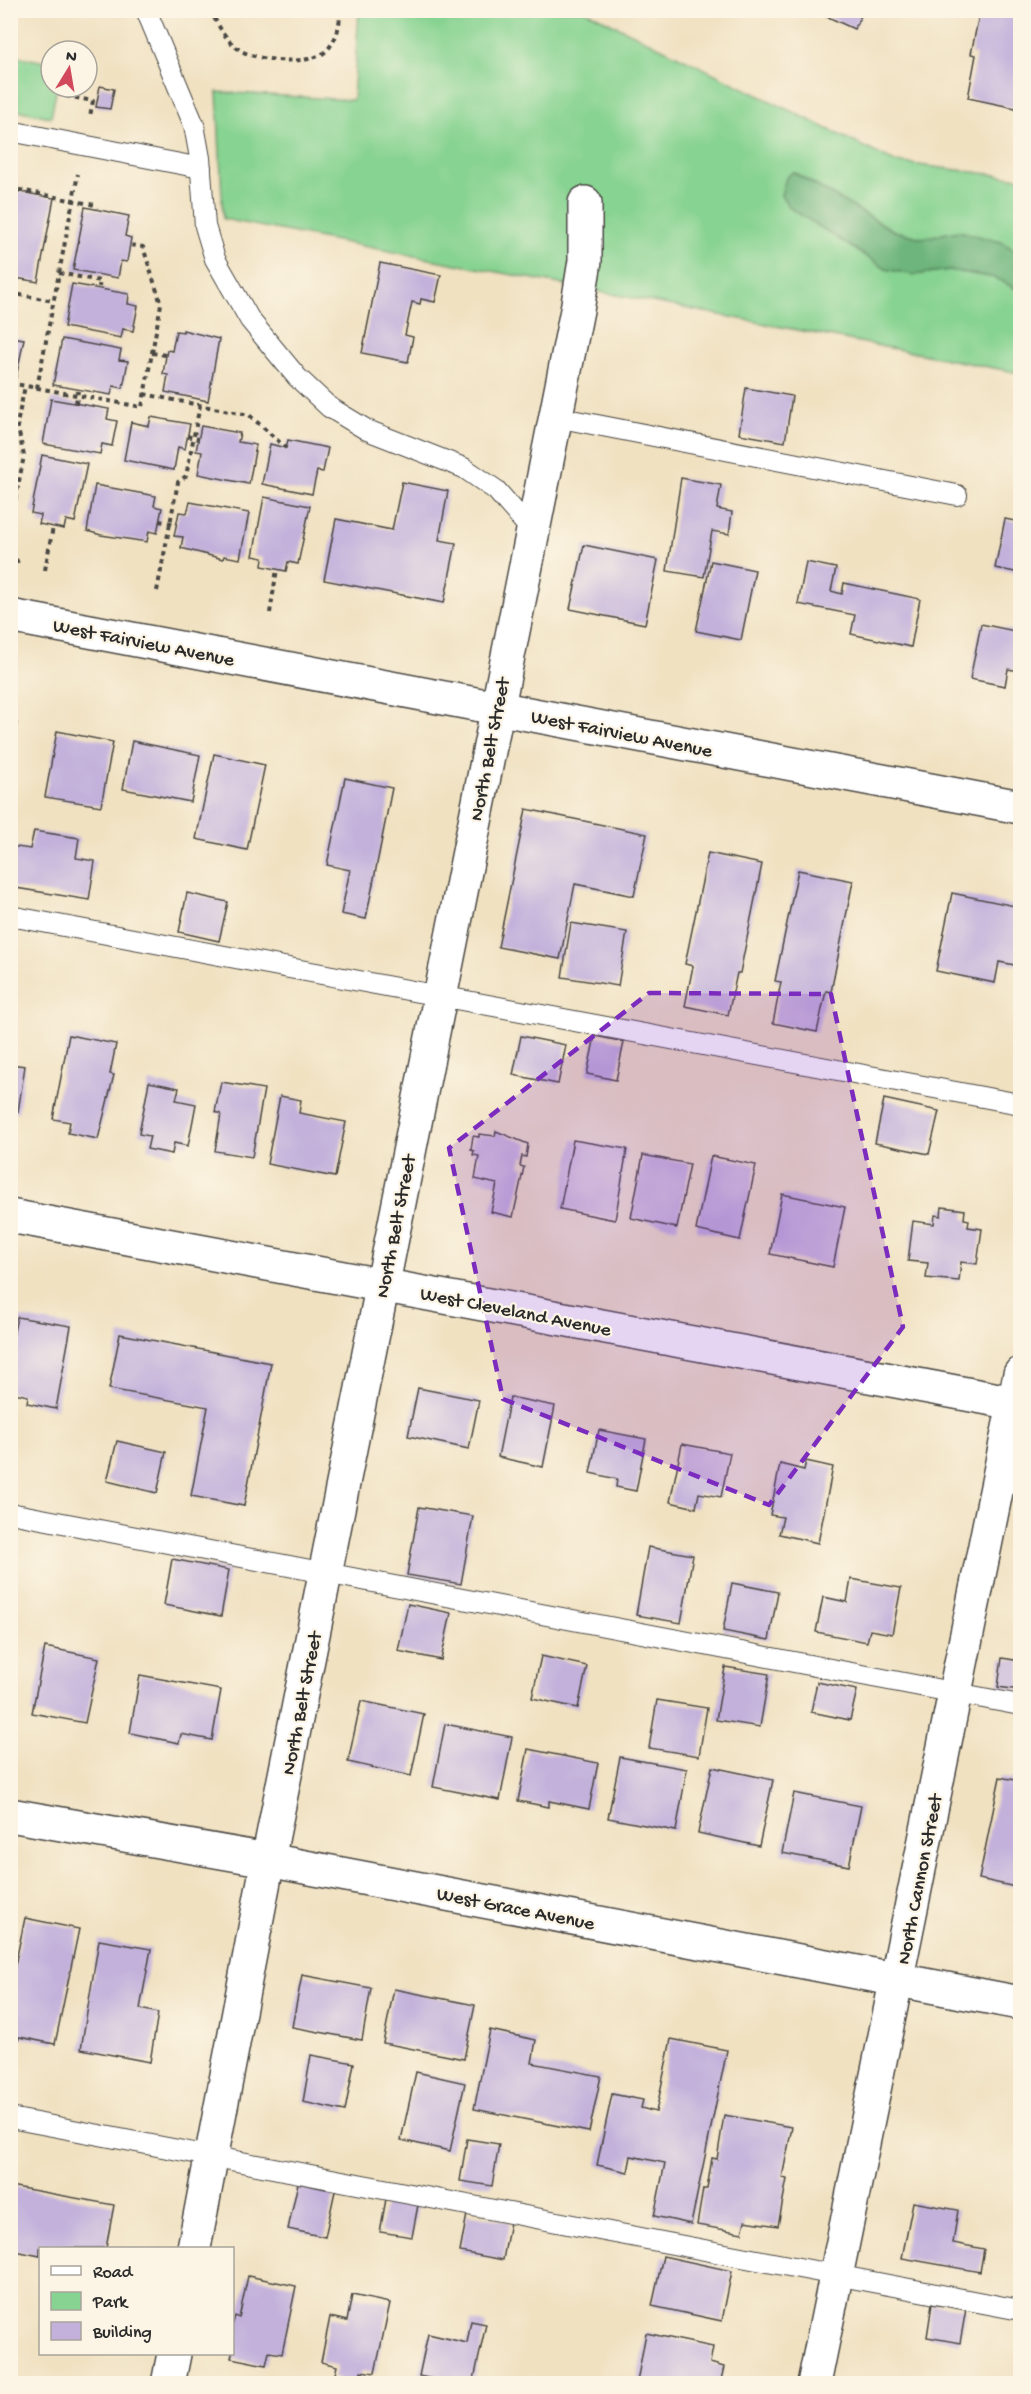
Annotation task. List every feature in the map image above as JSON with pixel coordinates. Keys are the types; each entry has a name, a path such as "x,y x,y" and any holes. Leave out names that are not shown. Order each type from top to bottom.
{"street":[{"name":"North Belt Street","path":"194,2247 268,1860 581,287 586,238 585,203"},
{"name":"West Fairview Avenue","path":"10,616 1020,807"},
{"name":"West Cleveland Avenue","path":"10,1216 382,1285 1019,1394"},
{"name":"North Cannon Street","path":"814,2384 955,1693 1019,1394"},
{"name":"West Grace Avenue","path":"10,1815 268,1860 1020,2003"},
{"path":"168,2384 174,2355"}],"lane":[{"path":"146,10 191,113 198,141 205,225 215,259 250,320 314,395 347,420 388,439 443,458 482,478 532,531"},
{"path":"10,131 201,168"},
{"path":"556,417 957,495"},
{"path":"10,916 1020,1104"},
{"path":"10,1514 1020,1705"},
{"path":"10,2118 1020,2310"}],"path":[{"path":"210,10 228,40 240,50 255,58 274,60 311,59 325,53 340,25 338,10"},
{"path":"82,99 93,101"},
{"path":"10,188 95,205 97,208"},
{"path":"37,388 73,200"},
{"path":"10,383 78,393 142,407 161,304 143,247 130,244"},
{"path":"59,273 100,281 99,287"},
{"path":"10,293 54,301"},
{"path":"152,353 166,356"},
{"path":"10,526 24,456 16,424 25,386"},
{"path":"76,403 78,393"},
{"path":"144,394 249,415 286,448"},
{"path":"157,591 178,482 186,476 196,438 200,405"},
{"path":"187,436 196,438"},
{"path":"159,521 176,524"},
{"path":"45,570 53,527"},
{"path":"10,542 18,564"},
{"path":"270,613 277,569"}],"highlighted area":[{"path":"649,993 831,994 903,1327 769,1505 503,1399 449,1148"}],"green space":[{"path":"584,10 895,162 1020,178 1020,253 1001,242 959,231 922,238 894,231 793,172 781,195 790,208 886,269 914,275 949,270 996,278 1020,291 1020,373 223,219 217,92 353,100 359,11"},
{"path":"10,55 39,61 39,99 55,99 51,117 11,109"},
{"path":"793,172 894,231 922,238 959,231 1001,242 1020,253 1020,291 996,278 949,270 914,275 886,269 790,208 781,195 786,178"}],"building":[{"path":"813,10 864,10 854,29"},
{"path":"980,10 1020,10 1020,109 968,98 976,55 971,54"},
{"path":"100,86 114,89 110,109 96,107"},
{"path":"10,190 54,198 38,282 10,277"},
{"path":"85,207 129,216 125,236 131,238 127,262 121,261 118,278 73,270"},
{"path":"380,263 441,275 435,302 421,299 420,304 412,302 405,335 413,337 408,362 362,353"},
{"path":"72,284 129,294 128,304 138,306 133,331 123,329 121,338 64,327"},
{"path":"183,330 219,339 208,401 165,392 168,375 163,374 167,350 172,351 176,331 183,332"},
{"path":"10,337 24,339 16,378 10,377"},
{"path":"62,339 121,350 119,360 128,361 123,388 113,386 111,395 53,385"},
{"path":"746,388 792,396 785,442 739,434"},
{"path":"51,399 109,409 107,419 117,421 112,446 102,444 100,454 43,444"},
{"path":"151,417 190,424 185,449 178,447 174,470 124,460 131,422 149,426"},
{"path":"201,426 240,433 238,442 256,445 249,484 198,474 202,452 196,451"},
{"path":"288,440 328,448 323,472 317,471 312,494 262,484 270,444 286,448"},
{"path":"42,455 87,464 75,522 66,520 64,529 39,524 41,515 31,513"},
{"path":"681,478 721,485 717,509 732,512 729,534 712,531 704,577 667,571"},
{"path":"402,482 448,491 439,540 456,543 444,603 324,580 336,519 392,530"},
{"path":"95,485 156,496 154,506 162,508 157,533 149,531 147,542 87,531"},
{"path":"264,497 310,506 298,564 288,562 286,571 262,566 263,558 253,556"},
{"path":"190,502 249,513 240,559 224,556 223,559 181,548 183,537 174,536 179,512 187,513"},
{"path":"1005,519 1020,522 1020,573 995,568"},
{"path":"584,545 658,560 645,624 570,609"},
{"path":"711,561 755,570 741,640 696,631"},
{"path":"806,562 836,568 831,591 842,594 844,583 920,599 911,647 851,634 855,615 798,604"},
{"path":"981,624 1020,632 1020,671 1008,669 1005,686 970,679"},
{"path":"10,722 17,723 12,750 10,749"},
{"path":"57,731 113,742 101,806 45,797"},
{"path":"132,741 200,755 191,802 123,789"},
{"path":"214,754 265,765 247,850 196,839"},
{"path":"345,778 392,788 366,919 341,914 350,870 327,865"},
{"path":"526,809 647,834 634,896 575,884 560,959 498,947"},
{"path":"34,831 79,838 76,858 95,861 89,900 10,887 10,846 30,849"},
{"path":"708,853 762,864 740,973 737,973 728,1015 685,1006 693,966 685,964"},
{"path":"798,870 853,881 831,992 826,991 817,1032 773,1023 781,982 775,981"},
{"path":"187,893 228,902 219,941 179,932"},
{"path":"952,893 1020,907 1020,966 999,962 995,983 936,971"},
{"path":"571,923 627,932 618,986 562,977"},
{"path":"69,1035 116,1044 110,1074 114,1075 98,1139 68,1133 70,1122 53,1119"},
{"path":"521,1036 566,1045 558,1084 513,1075"},
{"path":"595,1036 624,1042 616,1080 587,1074"},
{"path":"10,1064 25,1066 18,1112 10,1110"},
{"path":"149,1082 179,1088 176,1100 196,1104 188,1146 174,1143 172,1154 147,1149 150,1136 139,1134"},
{"path":"221,1082 264,1089 252,1157 215,1151 221,1114 215,1112"},
{"path":"280,1096 301,1100 299,1113 346,1122 335,1177 267,1164"},
{"path":"884,1099 939,1111 929,1154 875,1143"},
{"path":"496,1131 528,1144 526,1157 522,1156 520,1166 524,1167 513,1217 491,1212 497,1184 475,1179 479,1156 473,1155 474,1151 471,1150 473,1136 479,1137 479,1134 495,1136"},
{"path":"573,1140 627,1149 615,1220 560,1209"},
{"path":"643,1155 690,1164 677,1228 631,1218"},
{"path":"711,1156 756,1165 740,1240 696,1230"},
{"path":"782,1194 845,1207 833,1267 770,1254"},
{"path":"942,1207 965,1210 964,1219 969,1220 968,1227 982,1229 977,1264 961,1262 959,1281 926,1278 928,1263 908,1261 913,1221 934,1224 935,1215 941,1216"},
{"path":"17,1317 71,1326 56,1409 27,1403 28,1396 10,1392 10,1351"},
{"path":"120,1334 271,1363 244,1506 191,1496 208,1407 109,1389"},
{"path":"418,1388 479,1400 469,1449 408,1436"},
{"path":"510,1397 555,1406 543,1467 498,1457"},
{"path":"599,1430 646,1439 636,1491 616,1487 617,1479 590,1473"},
{"path":"117,1441 166,1452 157,1493 107,1481"},
{"path":"682,1444 730,1453 721,1497 699,1493 696,1508 670,1502"},
{"path":"806,1461 833,1467 818,1543 779,1534 783,1517 770,1515 780,1464 804,1470"},
{"path":"419,1507 473,1516 461,1584 407,1575"},
{"path":"648,1547 693,1555 681,1623 636,1615"},
{"path":"172,1559 229,1570 221,1616 164,1605"},
{"path":"851,1579 901,1588 892,1634 870,1630 867,1642 816,1632 823,1597 847,1602"},
{"path":"732,1583 778,1592 769,1640 723,1631"},
{"path":"408,1604 451,1613 441,1660 398,1651"},
{"path":"45,1647 99,1658 85,1723 32,1713"},
{"path":"541,1656 587,1666 578,1708 532,1698"},
{"path":"1002,1658 1020,1661 1020,1690 998,1687"},
{"path":"725,1667 769,1674 760,1727 716,1720"},
{"path":"140,1675 221,1690 212,1740 181,1734 179,1743 130,1733"},
{"path":"817,1682 857,1690 850,1720 811,1712"},
{"path":"657,1700 707,1708 699,1756 649,1748"},
{"path":"361,1701 424,1714 411,1776 348,1762"},
{"path":"445,1724 512,1737 500,1800 433,1787"},
{"path":"528,1749 598,1763 589,1809 549,1801 549,1807 518,1801"},
{"path":"620,1757 687,1769 676,1831 608,1818"},
{"path":"712,1767 773,1780 759,1846 698,1833"},
{"path":"1000,1777 1020,1781 1020,1888 979,1879"},
{"path":"794,1793 861,1806 849,1866 782,1853"},
{"path":"25,1918 79,1929 55,2044 19,2037 15,2058 10,2057 10,1975 13,1975"},
{"path":"99,1940 151,1949 140,2009 158,2013 150,2062 81,2049"},
{"path":"302,1975 371,1988 362,2040 292,2027"},
{"path":"394,1989 475,2005 464,2059 383,2043"},
{"path":"490,2030 536,2040 532,2063 601,2076 589,2132 474,2109"},
{"path":"671,2039 727,2050 691,2224 654,2216 665,2163 631,2156 628,2172 597,2165 612,2094 643,2100 641,2108 656,2112"},
{"path":"311,2055 354,2063 345,2111 303,2102"},
{"path":"416,2072 465,2083 450,2151 401,2140"},
{"path":"724,2115 792,2127 782,2178 787,2179 778,2226 745,2221 742,2233 697,2225 703,2189 707,2189 712,2158 717,2159"},
{"path":"467,2139 499,2144 492,2186 460,2181"},
{"path":"298,2183 335,2191 325,2237 288,2229"},
{"path":"10,2186 114,2205 106,2247 39,2247 39,2256 10,2250"},
{"path":"386,2199 418,2205 412,2237 380,2232"},
{"path":"913,2202 958,2210 953,2243 984,2249 980,2272 902,2258"},
{"path":"467,2214 510,2222 503,2260 460,2252"},
{"path":"663,2256 732,2271 722,2321 652,2306"},
{"path":"248,2276 296,2286 282,2354 269,2352 266,2365 231,2358 234,2355 234,2319 235,2316 239,2318"},
{"path":"352,2295 390,2303 375,2373 361,2371 359,2383 334,2378 337,2366 321,2362 330,2317 347,2321"},
{"path":"932,2304 966,2309 960,2343 927,2337"},
{"path":"471,2321 486,2324 473,2384 456,2384 419,2376 428,2334 467,2343"},
{"path":"646,2333 713,2347 710,2363 724,2367 720,2384 637,2382"}]}
